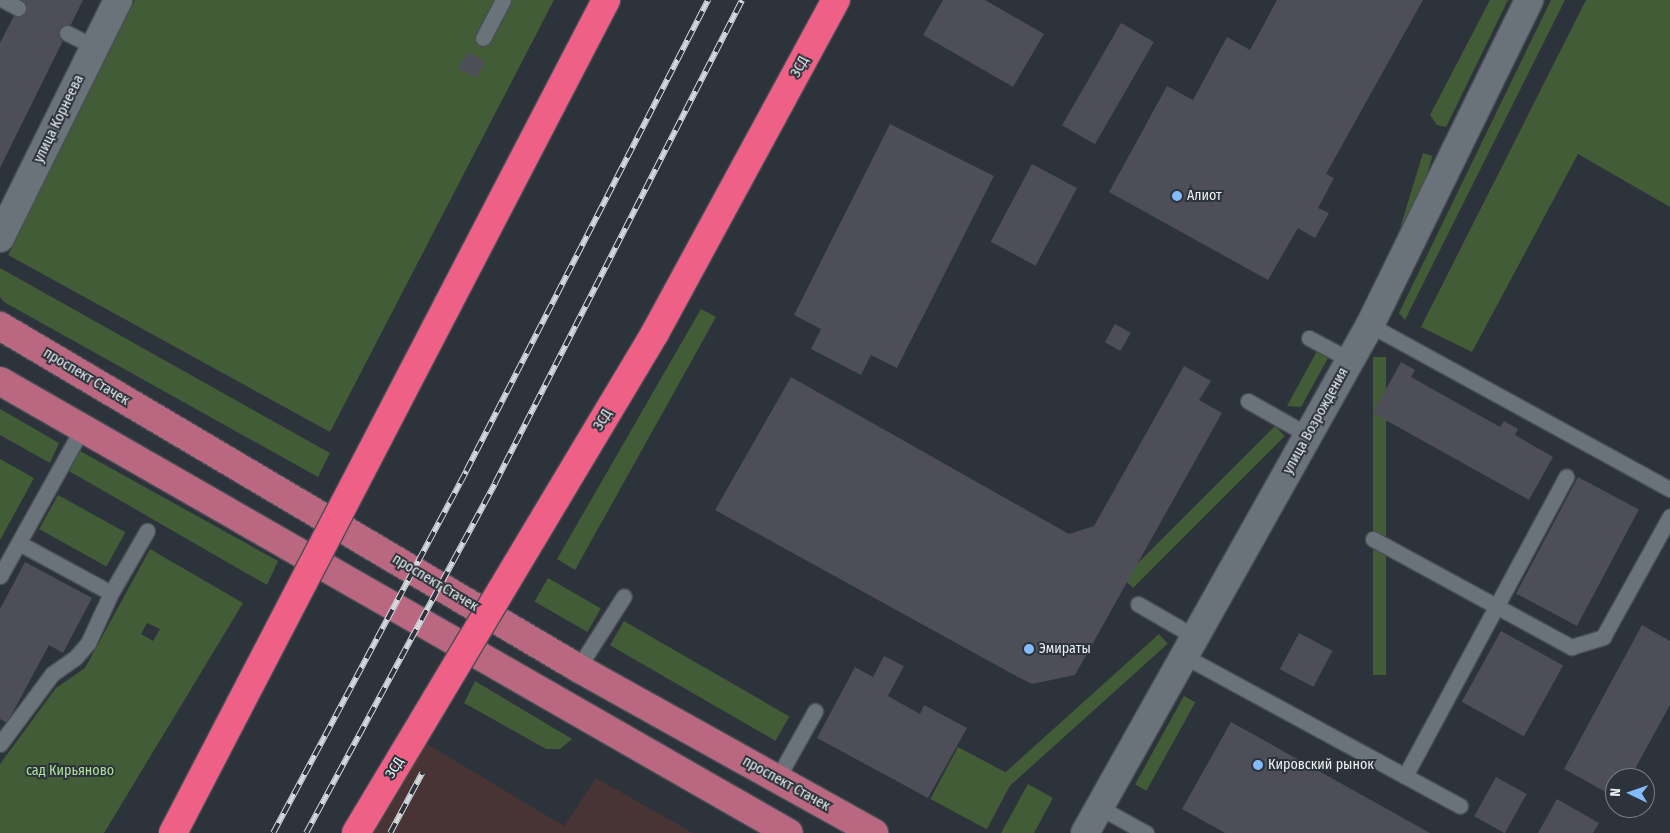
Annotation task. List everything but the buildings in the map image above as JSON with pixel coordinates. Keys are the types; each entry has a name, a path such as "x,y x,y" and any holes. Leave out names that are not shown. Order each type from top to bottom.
{"highway":[{"path":"173,833 606,0"},
{"name":"ЗСД","path":"356,833 655,332 836,0"}],"main road":[{"name":"проспект Стачек","path":"0,326 578,668 874,833"},
{"path":"0,381 789,833"}],"street":[{"name":"улица Корнеева","path":"0,238 118,0"},
{"name":"улица Возрождения","path":"1085,833 1370,325 1529,0"}],"lane":[{"path":"3,0 18,8"},
{"path":"483,38 503,0"},
{"path":"67,33 95,47"},
{"path":"1370,325 1670,489"},
{"path":"1309,338 1350,360"},
{"path":"1248,401 1308,435"},
{"path":"0,576 83,427"},
{"path":"1405,776 1566,477"},
{"path":"1373,539 1571,647 1603,637 1670,516"},
{"path":"0,744 52,674 75,658 88,643 111,594 147,531"},
{"path":"19,543 111,594"},
{"path":"578,668 624,596"},
{"path":"1138,604 1190,646 1405,776 1460,806"},
{"path":"777,779 815,711"},
{"path":"1099,807 1146,833"}],"shaded area":[{"path":"404,730 564,826 596,778 693,833 351,833"}],"green space":[{"path":"135,0 554,0 330,432 8,255"},
{"path":"1490,0 1508,0 1446,127 1437,125 1430,115"},
{"path":"1551,0 1565,0 1405,320 1399,313"},
{"path":"1586,0 1670,0 1670,207 1578,154 1472,352 1421,327"},
{"path":"1423,153 1433,156 1381,323 1372,320"},
{"path":"0,268 330,453 318,477 4,302 0,297"},
{"path":"701,309 716,317 575,570 557,559"},
{"path":"1318,349 1328,358 1301,407 1287,406"},
{"path":"1373,357 1386,357 1386,675 1373,675"},
{"path":"0,409 59,443 50,463 0,435"},
{"path":"1275,426 1285,436 1133,588 1123,578"},
{"path":"80,451 278,561 267,585 69,471"},
{"path":"0,459 34,478 0,540"},
{"path":"58,495 125,532 106,566 39,529"},
{"name":"сад Кирьяново","path":"150,549 243,603 104,833 0,833 0,764 56,688 85,668","holes":["147,623 160,629 153,641 141,634"]},
{"path":"548,578 601,608 587,632 534,601"},
{"path":"624,621 789,716 775,741 610,645"},
{"path":"1159,634 1168,644 998,796 990,787"},
{"path":"475,681 572,739 560,749 546,749 464,703"},
{"path":"1184,696 1195,702 1146,791 1135,784"},
{"path":"958,747 1015,777 987,829 930,799"},
{"path":"1028,784 1053,798 1034,833 1001,833"}],"railway":[{"path":"273,833 466,471 708,0"},
{"path":"306,833 495,483 742,0"},
{"path":"390,833 422,773"}],"place":[{"name":"Алиот","path":"1177,196"},
{"name":"Эмираты","path":"1029,649"},
{"name":"Кировский рынок","path":"1258,765"}]}
